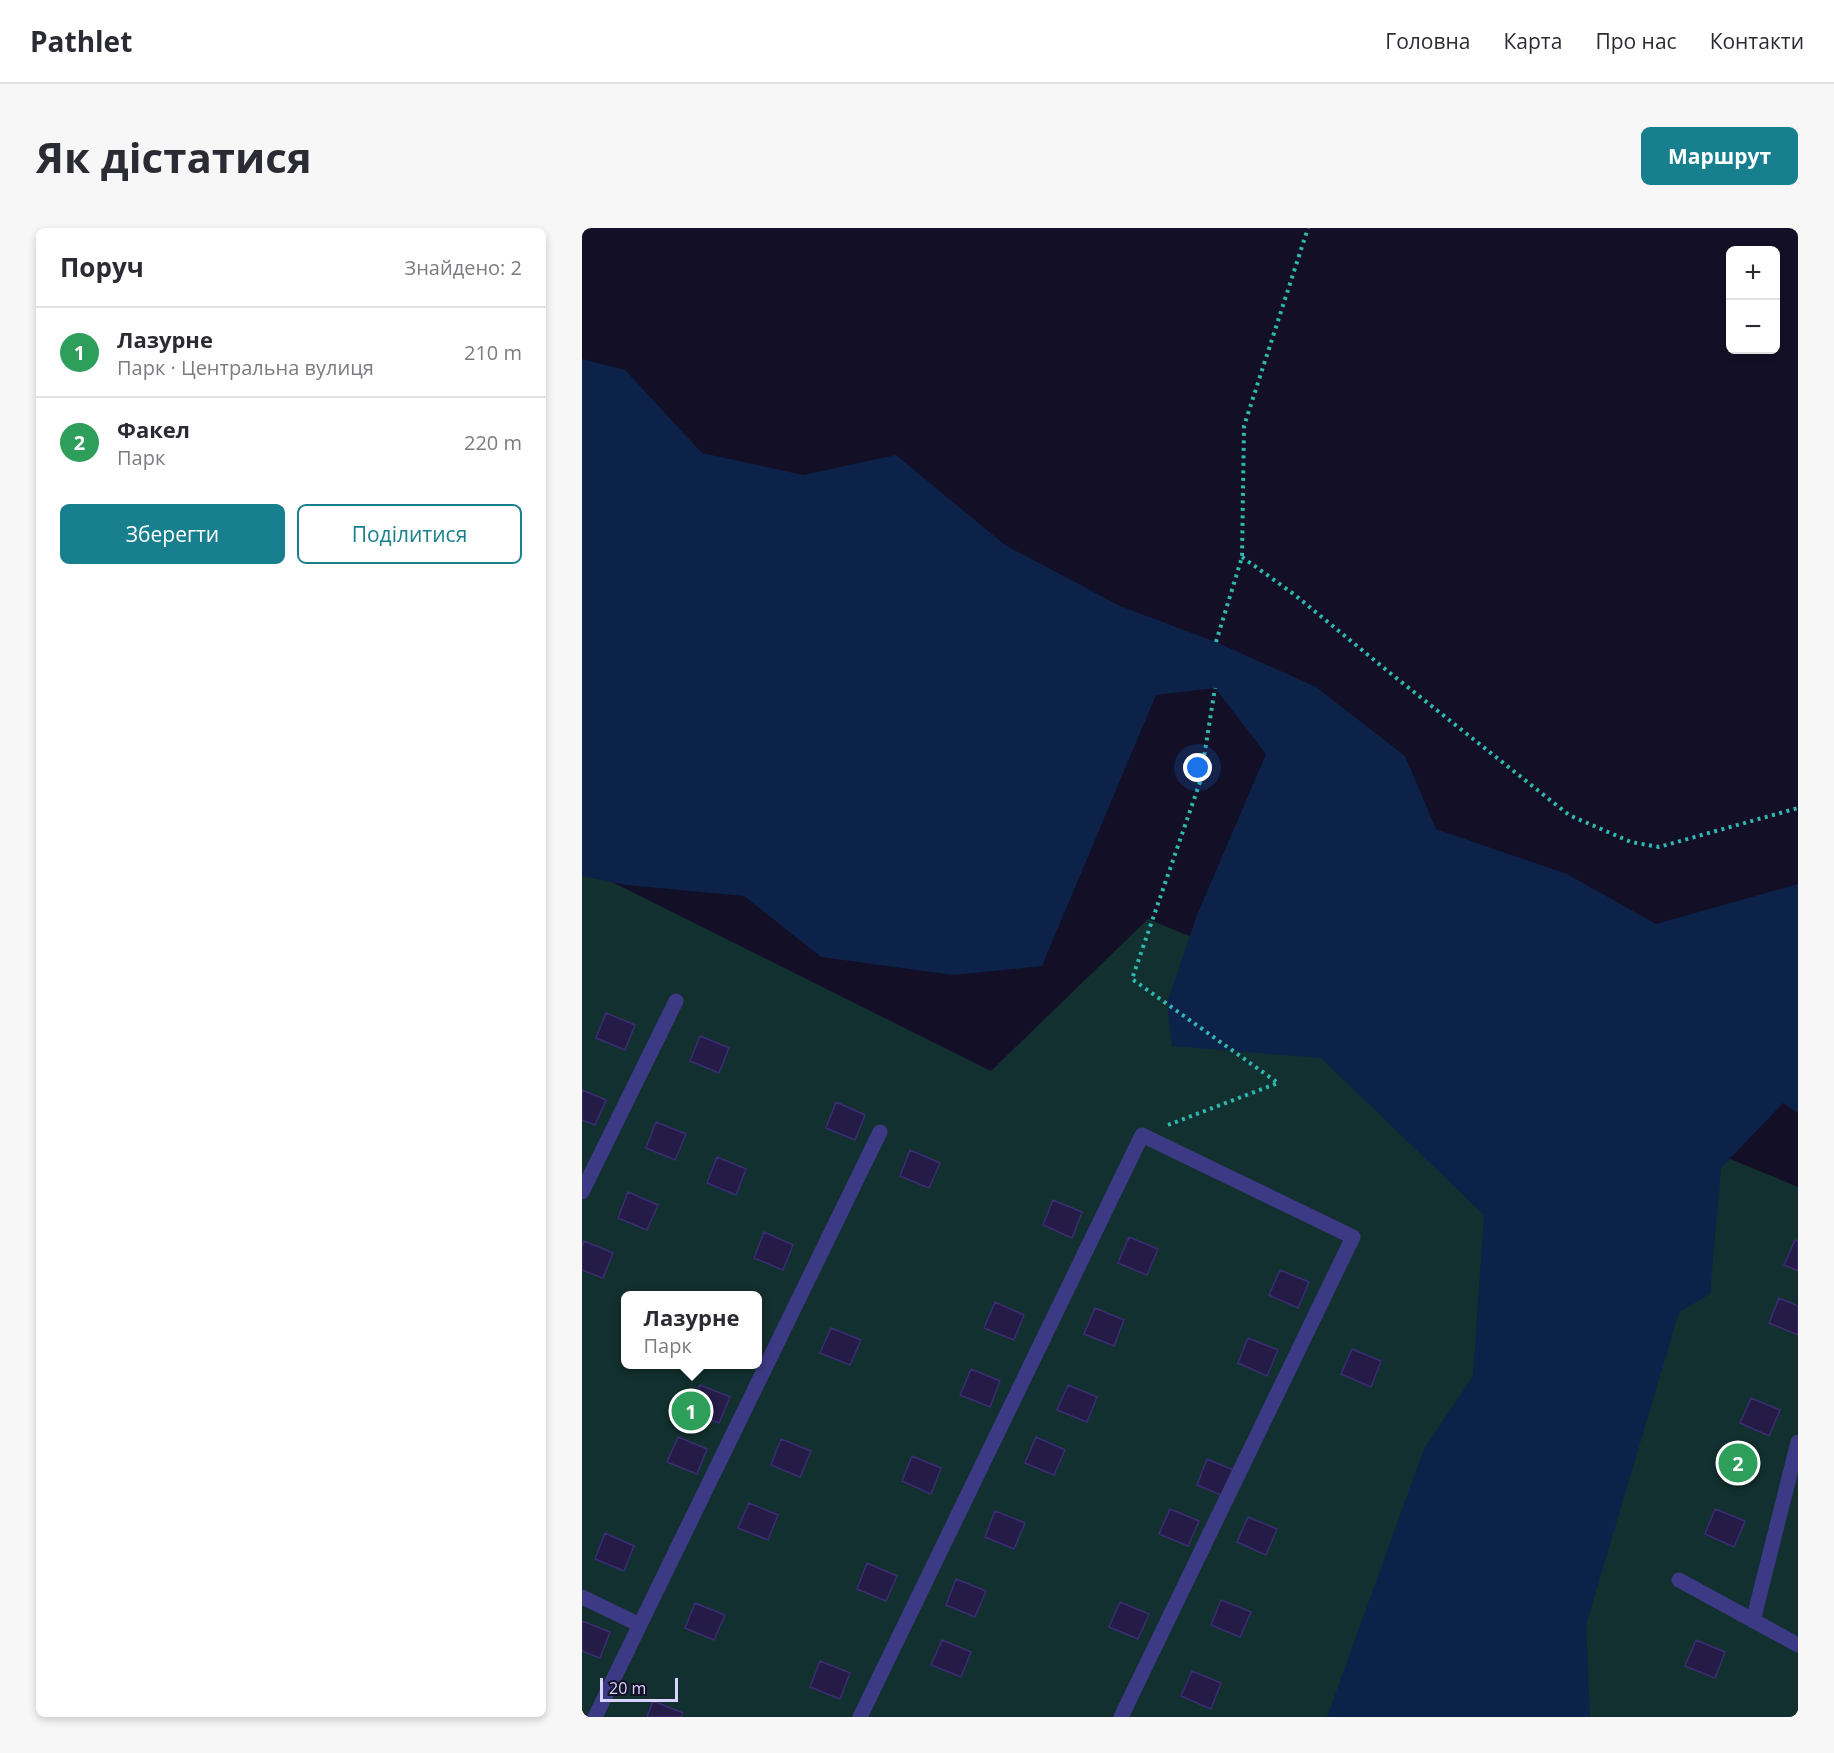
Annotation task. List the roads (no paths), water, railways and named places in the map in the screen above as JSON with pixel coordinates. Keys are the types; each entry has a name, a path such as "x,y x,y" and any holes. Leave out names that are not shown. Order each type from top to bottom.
{"street":[{"path":"582,1192 676,1001"},
{"path":"595,1717 880,1132"},
{"path":"860,1717 1142,1135 1353,1237 1121,1717"},
{"path":"1753,1621 1798,1442"},
{"path":"1679,1580 1798,1645"},
{"path":"582,1597 640,1625"}],"water":[{"path":"582,359 625,370 702,453 803,475 896,455 1005,545 1120,606 1216,642 1316,687 1405,756 1436,829 1567,874 1656,924 1798,884 1798,1113 1783,1103 1721,1168 1710,1294 1679,1312 1586,1625 1590,1717 1327,1717 1424,1449 1473,1376 1484,1215 1321,1058 1172,1046 1167,1003 1197,915 1266,754 1215,688 1156,695 1042,966 954,975 821,957 744,896 626,885 582,876"}],"place":[{"name":"Лазурне","path":"691,1411"},
{"name":"Факел","path":"1738,1463"}]}
